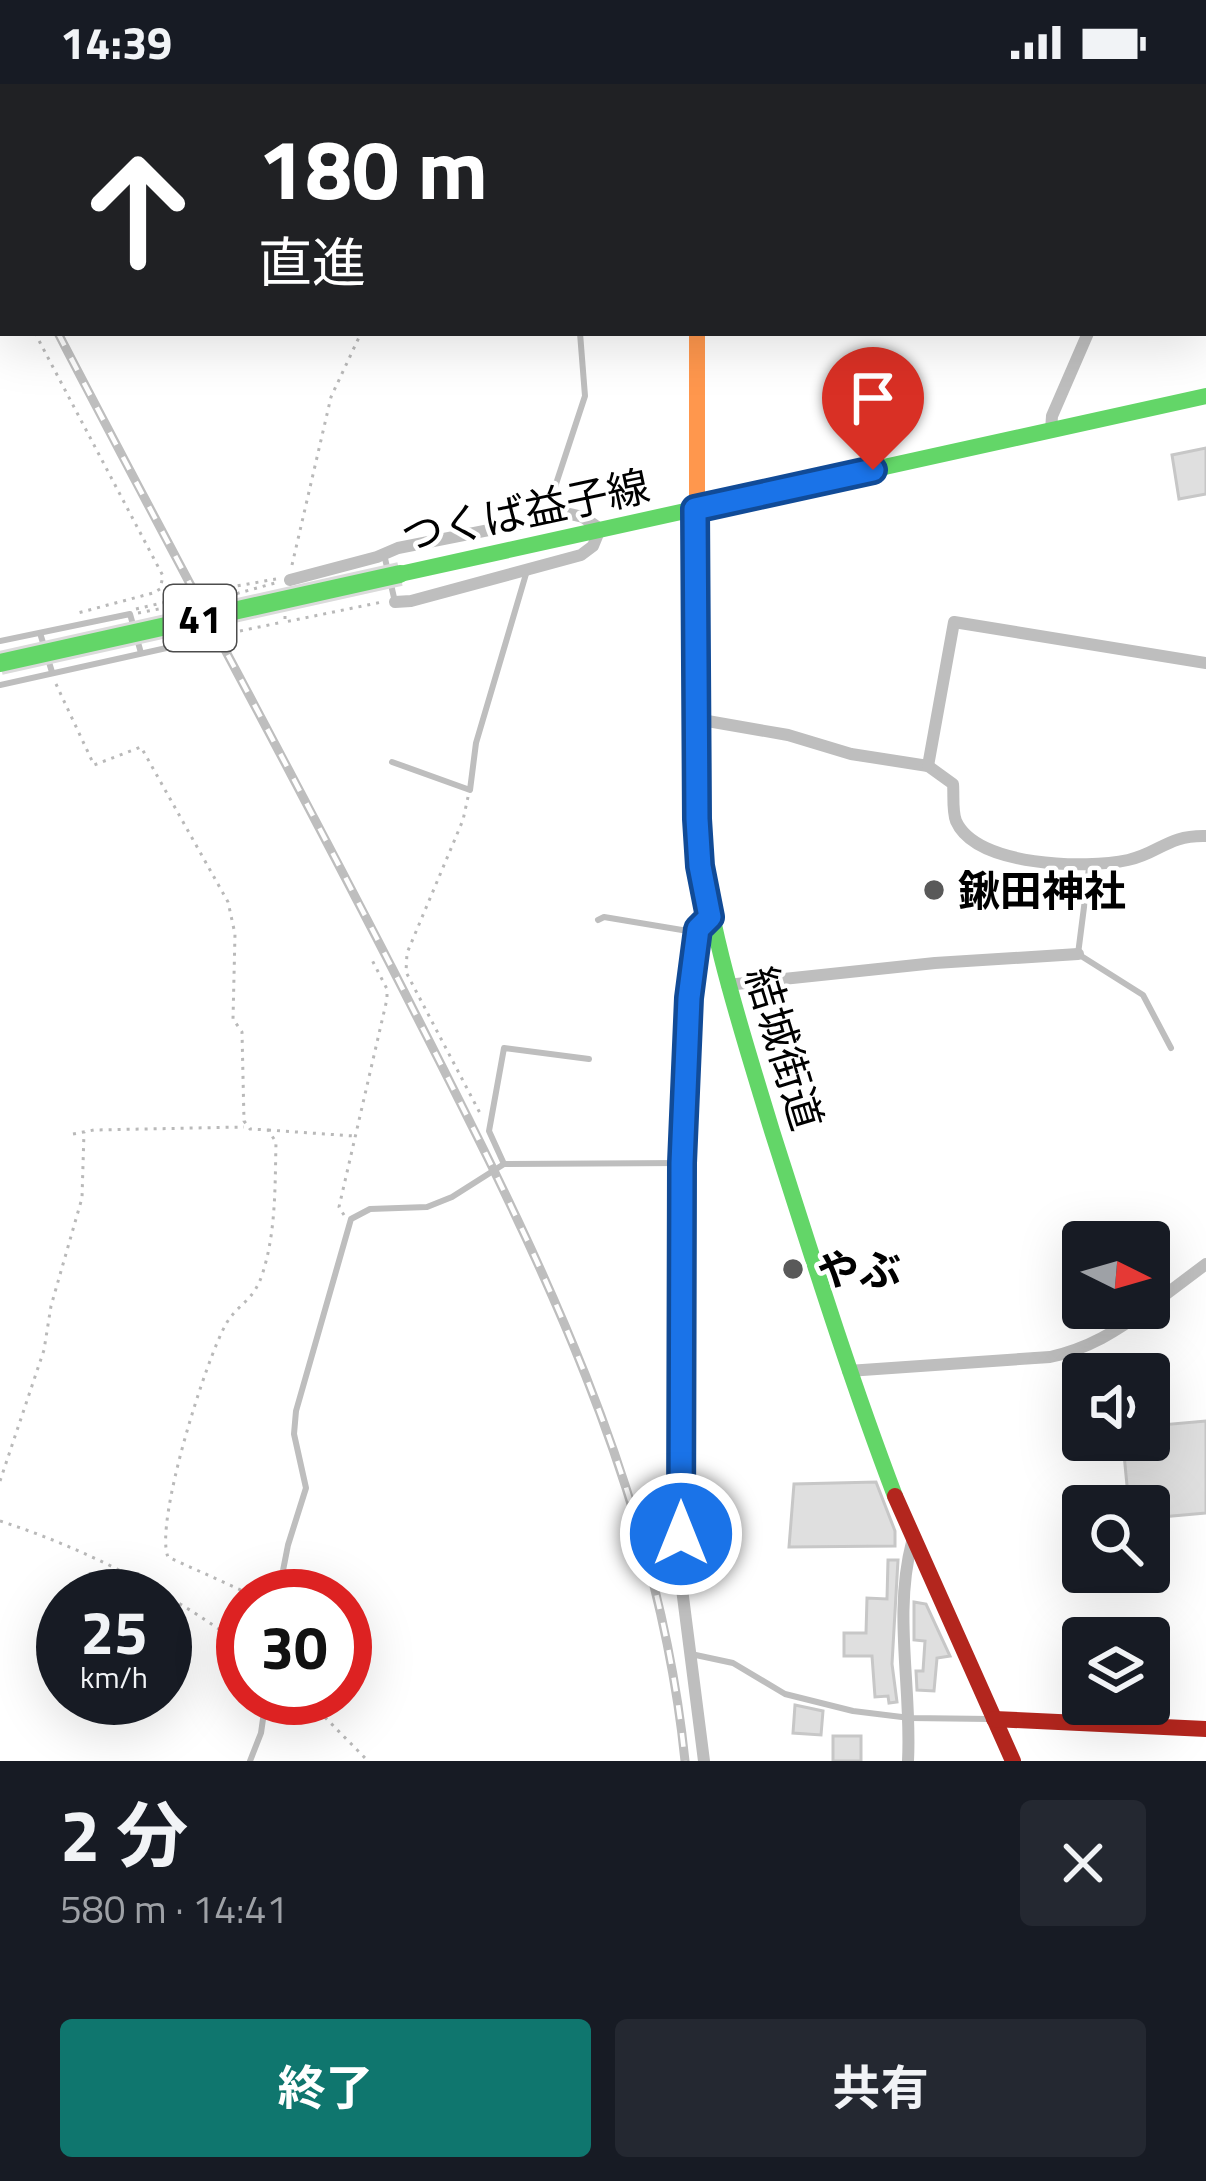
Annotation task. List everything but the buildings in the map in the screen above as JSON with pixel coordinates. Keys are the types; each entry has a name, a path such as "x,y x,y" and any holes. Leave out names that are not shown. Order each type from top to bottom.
{"street":[{"name":"結城街道","path":"697,336 696,719 704,925 728,985 848,1371 913,1540 1013,1761"},
{"path":"1051,431 1052,416 1087,336"},
{"name":"つくば益子線","path":"0,663 1206,396"},
{"path":"290,580 398,548 552,517 578,514 600,530 581,555 395,602"},
{"path":"928,766 954,622 1206,663"},
{"path":"696,719 928,766 953,784 956,820 971,839 1029,863 1132,860 1181,835 1206,836"},
{"path":"704,925 689,998 682,1163 681,1581 704,1761"},
{"path":"728,985 935,963 1078,954"},
{"path":"1170,1291 1206,1264"},
{"path":"848,1371 1063,1354 1120,1329"},
{"path":"908,1761 910,1718 902,1646 904,1573 913,1540"},
{"path":"994,1719 1206,1729"}],"lane":[{"path":"552,517 552,496 585,396 581,336"},
{"path":"384,554 395,602"},
{"path":"392,762 470,790 476,743 526,570"},
{"path":"0,641 134,614 141,653"},
{"path":"44,633 52,672"},
{"path":"0,685 198,641"},
{"path":"1090,864 1078,954 1143,995 1172,1048"},
{"path":"598,920 704,925"},
{"path":"504,1164 489,1132 504,1048 589,1059"},
{"path":"283,1569 306,1488 294,1434 296,1411 351,1219 370,1209 427,1207 504,1164 682,1163"},
{"path":"689,1654 733,1664 785,1694 853,1711 910,1718 994,1719"},
{"path":"250,1761 262,1725"}],"path":[{"path":"37,336 163,575 160,589 67,616 44,633"},
{"path":"285,622 331,397 360,336"},
{"path":"220,589 269,578 290,580"},
{"path":"229,598 228,594 268,585"},
{"path":"134,614 136,609 182,598"},
{"path":"241,631 395,602"},
{"path":"134,614 180,603 181,607"},
{"path":"52,672 89,761 99,765 141,747 229,902 235,934 232,1019 242,1032 246,1127"},
{"path":"470,790 463,820 407,952 406,972 489,1132"},
{"path":"351,1219 339,1207 387,999 372,960"},
{"path":"73,1134 246,1127 356,1137"},
{"path":"216,1579 168,1557 164,1546 172,1488 196,1402 228,1319 248,1304 264,1270 271,1237 276,1142 268,1130"},
{"path":"0,1481 44,1350 51,1306 82,1198 84,1132"},
{"path":"0,1521 116,1567 216,1627"},
{"path":"333,1725 368,1761"}],"railway":[{"path":"60,336 372,929 547,1284 620,1469 649,1564 671,1661 685,1761"}],"traffic: fast":[{"path":"400,574 1206,396"},
{"path":"0,663 400,574"},
{"path":"697,819 709,899 737,1015 831,1314 895,1496"}],"traffic: slow":[{"path":"697,336 697,819"}],"traffic: jam":[{"path":"895,1496 1013,1761"},
{"path":"994,1719 1206,1729"}],"place":[{"name":"鍬田神社","path":"934,890"},
{"name":"やぶ","path":"793,1269"}],"route":[{"path":"681,1534 682,1163 689,998 698,929 710,917 697,819 695,509 873,470"}]}
